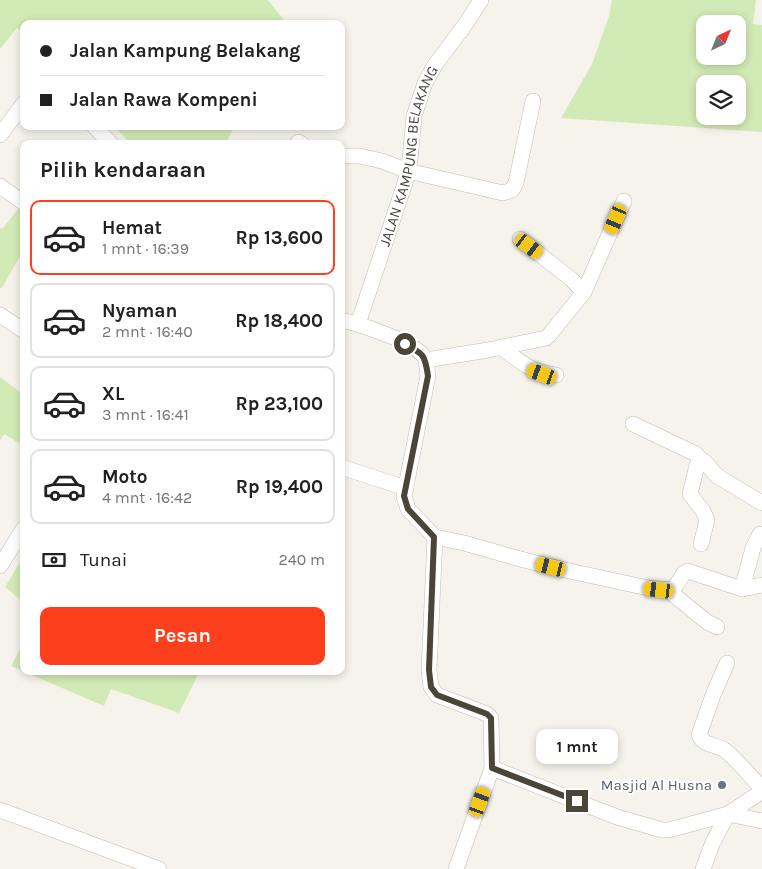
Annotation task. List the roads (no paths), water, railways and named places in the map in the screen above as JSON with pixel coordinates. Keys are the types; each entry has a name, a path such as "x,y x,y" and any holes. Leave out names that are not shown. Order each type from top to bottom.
{"street":[{"name":"JALAN KAMPUNG BELAKANG","path":"358,324 408,171 414,116 425,83 481,0"},
{"path":"345,156 359,156 382,161 408,171 503,193 512,190 516,183 533,101"},
{"path":"0,135 20,108"},
{"path":"98,130 107,140"},
{"path":"0,186 20,200"},
{"path":"426,360 546,338 584,292 624,201"},
{"path":"520,239 571,279 584,292"},
{"path":"0,315 20,328"},
{"path":"345,321 393,337 417,351 426,360 428,376 404,496 408,509 434,537 464,543 573,572 670,591 707,622 717,626"},
{"path":"501,347 532,370 542,374 556,375"},
{"path":"633,424 696,454 717,476 762,503"},
{"path":"701,544 707,520 703,511 690,494 697,465 702,461"},
{"path":"345,468 406,488"},
{"path":"0,566 20,534"},
{"path":"742,589 753,548 760,534"},
{"path":"434,537 429,670 431,687 437,695 487,714 491,718 492,768 456,869"},
{"path":"670,591 675,588 684,573 688,572 742,589 762,586"},
{"path":"492,768 617,817 662,830 669,830 728,814 761,790 758,784 724,749 702,741 699,735 727,663"},
{"path":"0,810 159,869"},
{"path":"728,814 762,821"},
{"path":"703,869 713,842 728,814"}],"place":[{"name":"Masjid Al Husna","path":"722,785"}]}
